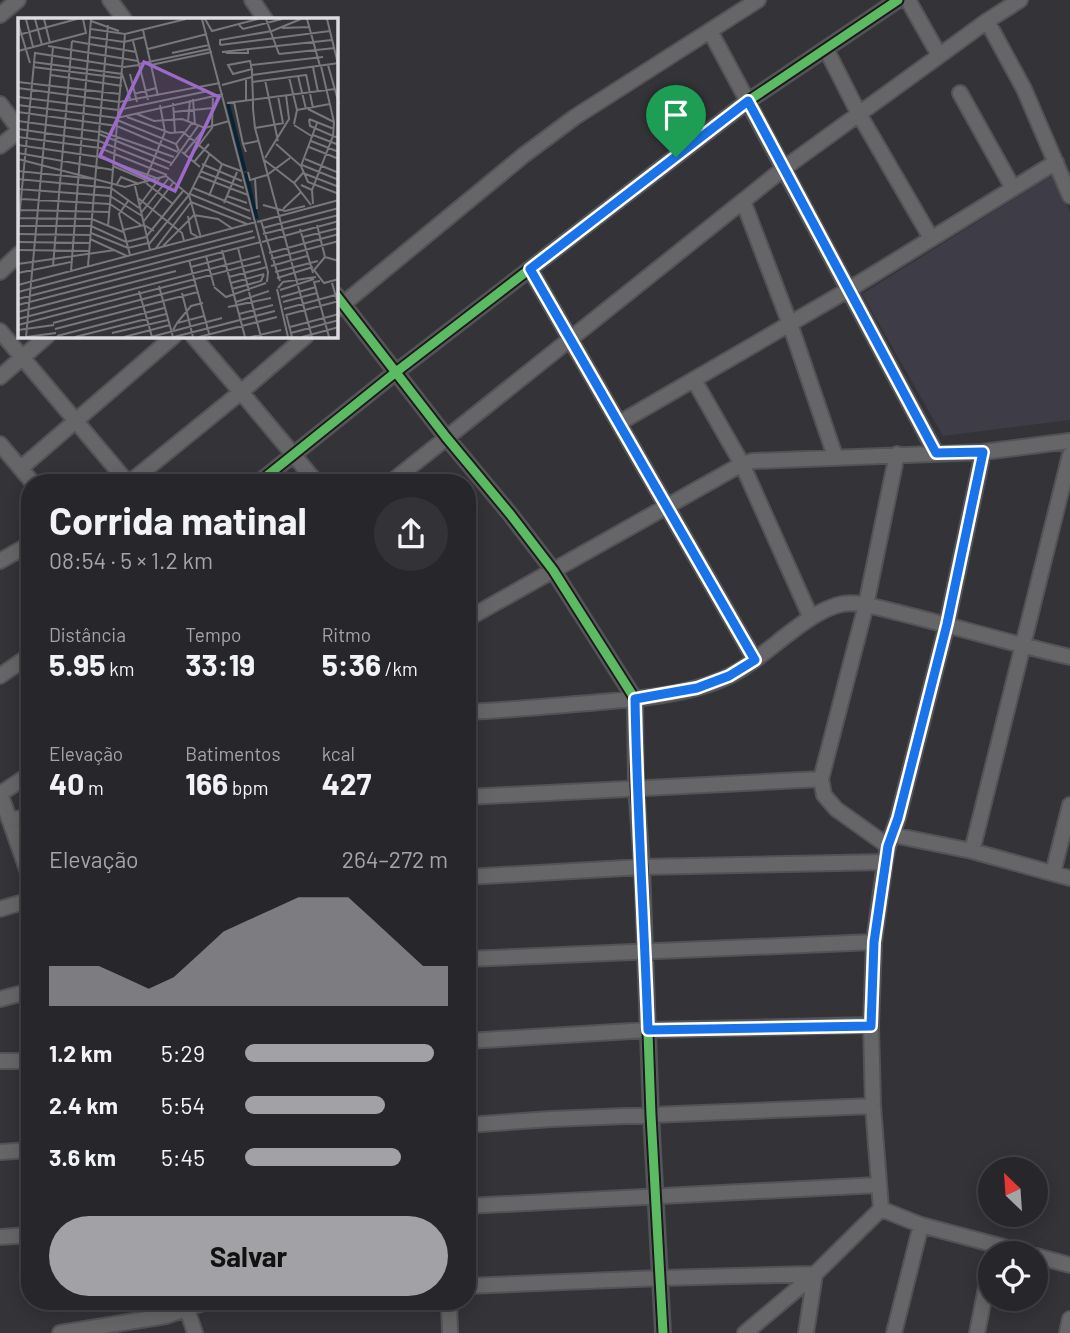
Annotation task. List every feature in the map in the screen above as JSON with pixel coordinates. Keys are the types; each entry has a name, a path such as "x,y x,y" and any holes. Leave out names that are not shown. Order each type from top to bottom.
{"street":[{"path":"0,15 18,0"},
{"path":"110,0 123,18"},
{"path":"252,0 264,18"},
{"path":"663,1333 636,787 635,699 553,570 338,303 575,117 758,0"},
{"path":"269,474 396,372 748,101 898,0"},
{"path":"908,0 939,55"},
{"path":"401,474 783,169 939,55 1020,0"},
{"path":"987,21 1024,89 1070,195"},
{"path":"710,31 936,453"},
{"path":"826,48 859,114 931,238"},
{"path":"960,93 1013,188"},
{"path":"0,104 18,129"},
{"path":"0,146 18,131"},
{"path":"619,423 848,290 1056,162"},
{"path":"743,201 790,324 835,456"},
{"path":"0,272 18,255"},
{"path":"530,269 755,660"},
{"path":"0,331 121,474"},
{"path":"0,377 45,338"},
{"path":"21,468 172,338"},
{"path":"194,338 309,474"},
{"path":"139,474 242,392 304,338"},
{"path":"694,380 742,464 811,618"},
{"path":"476,614 742,464 761,459 983,452 1070,441"},
{"path":"0,444 26,474"},
{"path":"881,1209 873,1106 871,1026 874,942 885,862 947,624 983,452"},
{"path":"897,454 866,606 821,779 824,794 836,809 891,841 972,852 1070,878"},
{"path":"972,852 1070,455"},
{"path":"0,561 21,549"},
{"path":"476,711 635,699 697,688 729,676 811,618 843,604 866,606 947,624 1070,657"},
{"path":"0,676 21,661"},
{"path":"476,796 821,779"},
{"path":"21,780 0,794 21,853"},
{"path":"1053,873 1070,805"},
{"path":"9,819 21,818"},
{"path":"476,876 642,867 885,862"},
{"path":"0,909 21,903"},
{"path":"476,959 874,942"},
{"path":"0,999 21,993"},
{"path":"476,1040 648,1030 871,1026"},
{"path":"0,1061 21,1060"},
{"path":"476,1124 873,1106"},
{"path":"0,1152 21,1151"},
{"path":"476,1206 878,1185"},
{"path":"881,1209 978,1243"},
{"path":"745,1333 815,1274 881,1209"},
{"path":"894,1333 921,1224"},
{"path":"0,1237 21,1236"},
{"path":"1048,1259 1070,1265"},
{"path":"476,1286 815,1274"},
{"path":"806,1333 815,1274"},
{"path":"60,1333 166,1316 178,1310"},
{"path":"187,1310 195,1333"},
{"path":"449,1310 450,1333"},
{"path":"976,1333 981,1311"},
{"path":"1067,1333 1070,1320"}],"shaded area":[{"path":"1054,174 1070,212 1070,420 943,436 862,294"}],"cycle path":[{"path":"269,474 396,372 748,101 898,0"},
{"path":"338,298 553,570 635,699 636,787 663,1333"}],"route":[{"path":"748,101 936,453 983,452 947,624 898,818 888,846 874,942 871,1026 648,1030 636,787 635,699 717,682 755,660 530,269 676,157 748,101"}]}
